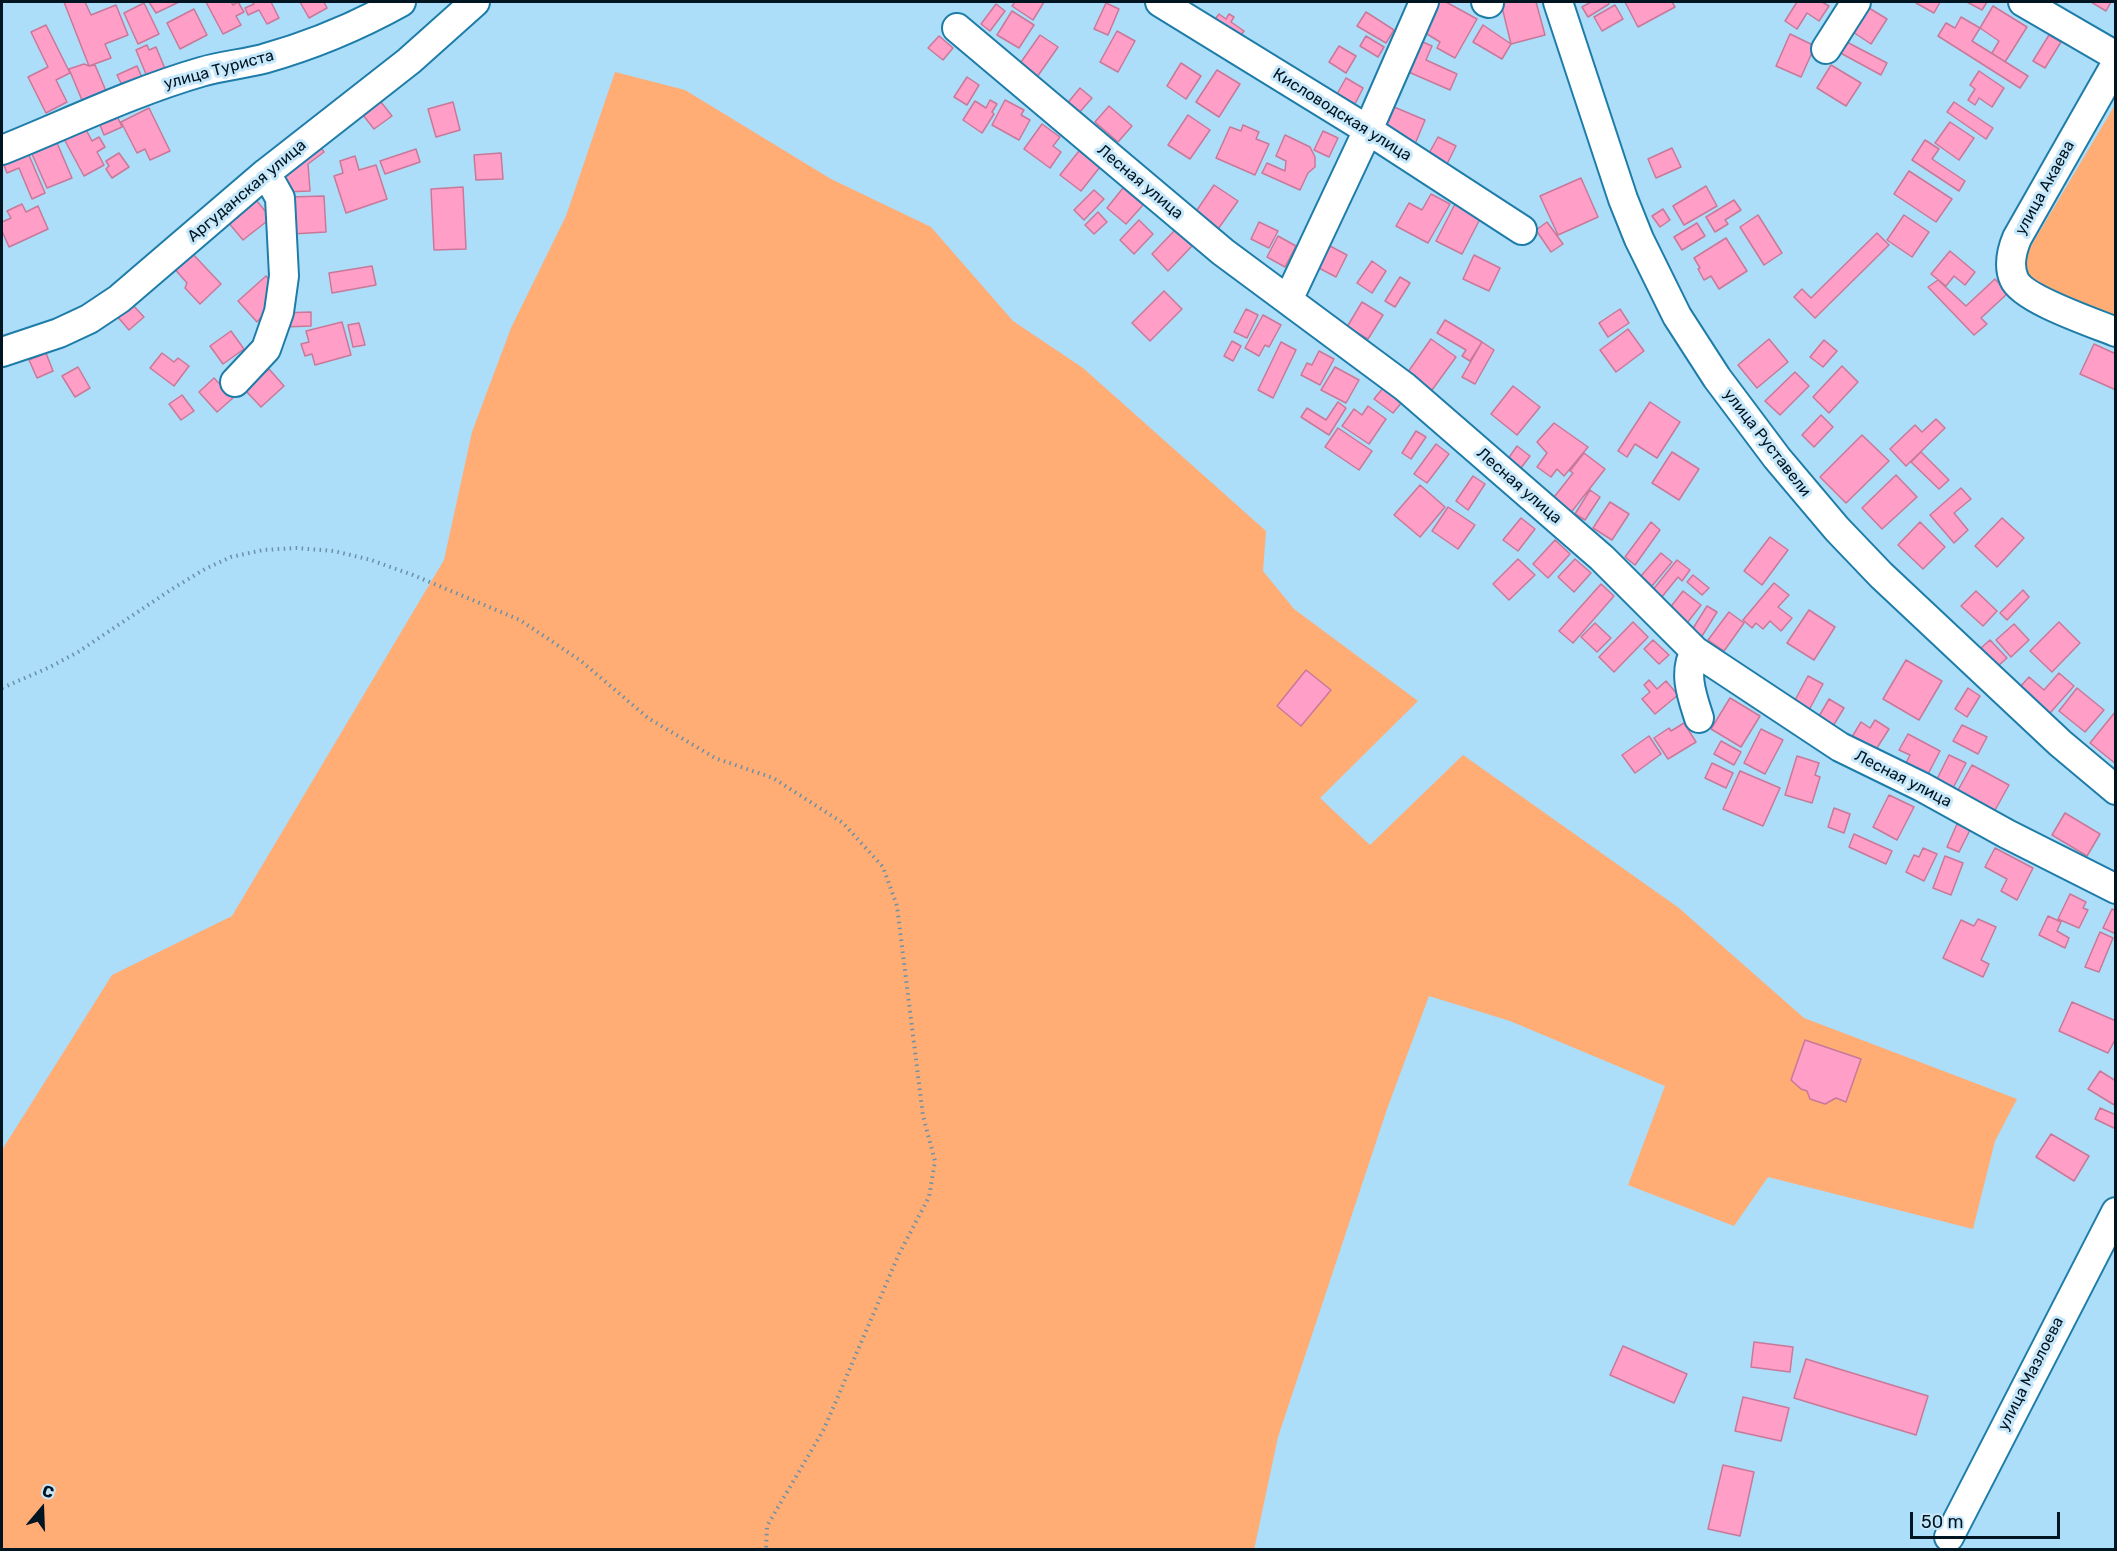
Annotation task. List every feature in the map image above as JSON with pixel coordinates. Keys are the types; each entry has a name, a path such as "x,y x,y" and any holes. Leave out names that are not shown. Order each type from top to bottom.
{"street":[{"name":"улица Туриста","path":"2,150 203,71 280,54 338,35 401,2"},
{"name":"Аргуданская улица","path":"2,352 59,333 89,319 119,299 266,172 409,61 475,2"},
{"name":"Кисловодская улица","path":"1160,2 1368,130 1522,230"},
{"path":"1288,300 1368,130 1424,2"},
{"name":"улица Руставели","path":"1557,2 1623,199 1639,239 1677,316 1717,378 1777,458 1837,529 1881,575 2060,743 2115,790"},
{"path":"1826,49 1856,2"},
{"path":"2023,2 2115,56"},
{"name":"Лесная улица","path":"957,28 1222,252 1422,402 1602,558 1695,651 1840,747 1922,787 2115,890"},
{"name":"улица Акаева","path":"2115,64 2016,238 2011,266 2014,280 2022,289 2039,300 2115,332"},
{"path":"235,382 266,349 279,312 284,276 280,198 266,172"},
{"path":"1695,651 1689,661 1688,671 1692,698 1699,718"},
{"name":"улица Мазлоева","path":"1949,1537 2115,1212"}],"path":[{"path":"2,688 78,652 172,589 205,569 231,557 263,550 297,548 334,551 371,560 413,575 520,620 581,661 648,718 715,758 773,778 843,823 883,867 897,906 922,1116 935,1161 928,1197 899,1254 824,1430 767,1526 766,1550"}],"shaded area":[{"path":"615,72 685,90 831,179 931,227 1013,321 1083,368 1266,531 1263,571 1294,609 1418,701 1320,798 1370,845 1463,755 1679,908 1804,1018 2017,1099 1995,1141 1973,1229 1768,1177 1734,1226 1628,1185 1665,1086 1510,1021 1429,996 1387,1109 1278,1437 1254,1550 2,1549 2,1150 112,975 232,916 444,560 472,432 511,328 566,216"},
{"path":"2115,105 2115,321 2027,282 2025,256"}],"building":[{"path":"64,2 85,2 91,15 116,5 128,35 105,44 111,58 89,66"},
{"path":"149,2 179,2 156,13"},
{"path":"206,2 231,2 233,5 238,2 244,12 236,16 241,25 223,34"},
{"path":"252,2 271,2 279,18 267,24 259,10 248,15 245,8 254,4"},
{"path":"300,2 324,2 327,8 309,18"},
{"path":"1015,2 1044,2 1033,20 1012,6"},
{"path":"1439,2 1446,2 1477,19 1455,58 1437,48 1440,42 1422,31"},
{"path":"1536,2 1545,35 1511,44 1501,3"},
{"path":"1591,2 1608,2 1609,4 1588,17 1582,7"},
{"path":"1625,2 1672,2 1675,7 1638,27"},
{"path":"1797,2 1822,2 1829,6 1819,21 1807,13 1797,29 1785,21"},
{"path":"1917,2 1940,2 1934,13"},
{"path":"1967,2 1987,2 1982,10"},
{"path":"2091,2 2111,2 2106,11"},
{"path":"144,3 159,34 138,44 124,13"},
{"path":"1106,3 1119,9 1108,35 1094,29"},
{"path":"996,4 1005,11 990,31 981,24"},
{"path":"1615,5 1623,19 1602,31 1594,17"},
{"path":"1993,6 2027,27 2005,62 1992,53 1999,41 1980,28"},
{"path":"1869,8 1887,19 1871,44 1853,32"},
{"path":"194,9 207,35 180,49 167,23"},
{"path":"1012,11 1034,25 1019,48 997,35"},
{"path":"1366,12 1394,30 1386,43 1357,26"},
{"path":"1219,14 1226,19 1229,14 1234,17 1231,22 1244,31 1238,39 1213,22"},
{"path":"1961,17 1980,28 1972,41 2028,76 2020,88 1938,36 1946,23 1955,28"},
{"path":"46,25 70,73 56,80 67,102 46,113 28,77 48,67 31,32"},
{"path":"1483,25 1511,44 1502,59 1473,42"},
{"path":"1117,31 1135,41 1118,72 1100,62"},
{"path":"1790,34 1815,46 1801,77 1776,66"},
{"path":"1040,35 1058,47 1037,77 1019,65"},
{"path":"2049,35 2061,42 2045,68 2033,61"},
{"path":"939,36 953,48 943,60 928,48"},
{"path":"1366,36 1384,47 1378,57 1360,46"},
{"path":"1841,39 1887,63 1881,75 1835,50"},
{"path":"1418,40 1432,46 1426,60 1457,74 1450,90 1404,70"},
{"path":"147,45 149,50 156,47 166,71 148,79 136,50"},
{"path":"1339,46 1356,56 1346,73 1329,62"},
{"path":"1181,63 1201,76 1186,99 1167,86"},
{"path":"84,64 95,65 106,91 82,100 69,69"},
{"path":"1831,65 1861,83 1846,106 1817,88"},
{"path":"137,66 143,80 124,89 117,75"},
{"path":"1217,70 1240,84 1219,117 1196,102"},
{"path":"1979,71 2004,88 1992,107 1979,98 1975,105 1968,100 1975,89 1970,85"},
{"path":"967,77 979,85 967,105 954,97"},
{"path":"1346,78 1363,88 1355,104 1337,94"},
{"path":"1080,88 1092,98 1078,114 1066,105"},
{"path":"377,97 392,116 374,129 359,110"},
{"path":"990,100 997,104 992,112 994,114 982,133 963,120 975,101 986,108"},
{"path":"1005,100 1024,110 1021,115 1030,120 1019,140 992,125"},
{"path":"453,102 460,130 436,137 428,109"},
{"path":"1954,102 1993,128 1986,139 1947,112"},
{"path":"1109,106 1132,126 1118,142 1095,122"},
{"path":"1394,107 1425,120 1415,144 1384,132"},
{"path":"149,108 170,151 150,160 145,149 137,153 121,122"},
{"path":"1188,115 1210,130 1190,159 1168,145"},
{"path":"118,118 122,127 104,135 100,125"},
{"path":"1950,122 1974,138 1959,160 1935,143"},
{"path":"1042,124 1060,137 1053,146 1061,152 1050,168 1024,149"},
{"path":"1243,125 1259,132 1256,139 1269,144 1255,175 1216,158 1230,127 1241,131"},
{"path":"84,126 92,141 99,137 105,147 97,152 104,165 84,176 63,137"},
{"path":"1323,131 1338,138 1329,157 1314,150"},
{"path":"1285,135 1310,147 1315,157 1315,167 1308,173 1300,190 1262,173 1267,163 1285,171 1286,161 1276,156"},
{"path":"1438,137 1456,146 1446,166 1427,157"},
{"path":"1925,140 1939,149 1932,159 1965,181 1959,191 1912,160"},
{"path":"316,141 324,152 308,164 310,191 285,192 284,164"},
{"path":"57,143 72,178 47,188 32,154"},
{"path":"1672,148 1681,167 1656,178 1648,159"},
{"path":"416,149 420,162 385,174 380,161"},
{"path":"1079,151 1100,167 1081,191 1060,175"},
{"path":"28,153 45,193 32,199 19,168 7,173 3,163"},
{"path":"119,153 129,167 112,178 106,169 109,166 106,161"},
{"path":"501,153 503,179 476,180 474,155"},
{"path":"355,156 359,170 376,165 387,199 346,213 334,176 343,173 340,161"},
{"path":"1909,171 1952,199 1936,222 1894,194"},
{"path":"1581,178 1598,217 1558,235 1540,196"},
{"path":"1214,185 1238,201 1218,229 1195,213"},
{"path":"1706,186 1717,206 1684,225 1673,206"},
{"path":"463,187 466,249 434,250 431,189"},
{"path":"1123,188 1143,205 1126,224 1107,208"},
{"path":"1094,190 1104,199 1084,220 1074,210"},
{"path":"1431,194 1450,204 1428,243 1396,226 1409,203 1422,210"},
{"path":"324,196 326,232 292,234 290,197"},
{"path":"256,200 271,218 243,240 228,222"},
{"path":"1734,200 1741,210 1725,220 1728,224 1715,232 1706,217"},
{"path":"22,204 26,212 38,206 48,229 9,247 2,231 2,222 11,218 7,211"},
{"path":"1455,204 1481,217 1462,254 1436,241"},
{"path":"1663,209 1670,220 1660,227 1652,216"},
{"path":"1098,212 1107,222 1094,234 1085,225"},
{"path":"1758,215 1782,253 1764,265 1740,227"},
{"path":"1904,215 1929,232 1912,257 1887,240"},
{"path":"1139,220 1153,234 1134,254 1120,240"},
{"path":"1259,222 1278,231 1269,248 1251,239"},
{"path":"1547,222 1563,244 1551,252 1536,230"},
{"path":"1697,223 1705,236 1682,250 1674,237"},
{"path":"1175,230 1192,246 1168,271 1152,254"},
{"path":"1877,233 1889,245 1815,318 1794,297 1802,289 1811,298"},
{"path":"1278,236 1296,246 1285,267 1267,257"},
{"path":"1726,238 1747,271 1719,289 1711,276 1704,280 1694,258"},
{"path":"1328,245 1347,255 1336,277 1317,267"},
{"path":"189,250 221,284 200,304 185,288 187,283 172,266"},
{"path":"1950,251 1975,272 1965,285 1954,276 1946,286 1931,274"},
{"path":"1474,255 1500,268 1489,291 1463,279"},
{"path":"1372,261 1386,271 1372,293 1357,283"},
{"path":"372,266 376,285 332,293 329,273"},
{"path":"266,276 279,290 271,306 257,322 238,301"},
{"path":"1400,277 1410,283 1395,307 1385,301"},
{"path":"1995,279 2008,293 1981,318 1987,324 1974,335 1928,287 1938,280 1966,306"},
{"path":"1164,291 1182,309 1150,341 1132,323"},
{"path":"130,302 144,317 129,330 116,315"},
{"path":"1362,302 1383,315 1368,339 1347,327"},
{"path":"1246,309 1258,315 1247,338 1234,332"},
{"path":"1620,309 1629,323 1608,337 1599,323"},
{"path":"311,312 311,326 283,327 283,313"},
{"path":"1263,315 1281,325 1269,347 1265,345 1259,356 1245,348"},
{"path":"1445,320 1482,342 1470,361 1462,356 1466,350 1437,333"},
{"path":"342,322 351,355 315,365 312,354 305,356 301,344 309,342 306,331"},
{"path":"359,323 365,345 353,347 348,325"},
{"path":"1628,329 1644,351 1616,372 1600,350"},
{"path":"231,331 244,349 223,364 210,346"},
{"path":"1431,339 1456,357 1432,390 1408,372"},
{"path":"1769,339 1788,362 1757,388 1738,365"},
{"path":"1824,340 1837,351 1823,367 1810,357"},
{"path":"1232,341 1241,346 1233,361 1224,356"},
{"path":"1281,342 1296,350 1273,398 1258,390"},
{"path":"1482,342 1494,350 1475,384 1462,377"},
{"path":"2094,344 2116,354 2116,390 2080,374"},
{"path":"1319,351 1334,359 1320,385 1301,375 1307,363 1312,365"},
{"path":"46,353 53,371 37,378 29,360"},
{"path":"162,353 174,362 178,358 189,366 174,386 150,368"},
{"path":"1842,366 1858,382 1829,413 1813,397"},
{"path":"78,367 90,388 75,397 62,376"},
{"path":"1335,367 1359,380 1346,403 1321,390"},
{"path":"269,369 284,386 261,407 245,390"},
{"path":"1795,372 1809,386 1780,415 1765,401"},
{"path":"214,378 233,398 217,412 199,392"},
{"path":"1513,386 1540,407 1517,435 1491,414"},
{"path":"1383,388 1402,402 1393,413 1374,399"},
{"path":"182,395 194,411 181,420 169,404"},
{"path":"1338,402 1346,408 1329,435 1301,417 1307,408 1326,420"},
{"path":"1650,402 1680,422 1657,458 1635,444 1627,457 1618,451"},
{"path":"1368,406 1386,419 1369,444 1342,426 1354,409 1362,415"},
{"path":"1821,415 1833,427 1814,447 1802,435"},
{"path":"1936,419 1945,428 1906,466 1890,449 1915,425 1922,432"},
{"path":"1554,423 1588,447 1564,476 1557,469 1551,477 1537,467 1547,453 1537,442"},
{"path":"1338,428 1372,451 1359,470 1325,447"},
{"path":"1416,431 1426,437 1411,459 1402,453"},
{"path":"1862,435 1889,461 1846,503 1820,477"},
{"path":"1436,444 1449,454 1427,483 1414,474"},
{"path":"1517,446 1530,456 1521,468 1508,459"},
{"path":"1672,452 1699,469 1679,500 1652,483"},
{"path":"1921,452 1949,480 1939,489 1911,462"},
{"path":"1584,453 1605,469 1569,515 1551,501 1573,473 1570,471"},
{"path":"1896,475 1917,497 1882,529 1862,508"},
{"path":"1473,476 1485,484 1468,510 1456,501"},
{"path":"1420,485 1445,507 1420,537 1394,515"},
{"path":"1961,488 1971,499 1954,513 1968,530 1954,543 1930,515"},
{"path":"1590,490 1600,497 1585,520 1575,514"},
{"path":"1610,502 1629,514 1612,540 1593,528"},
{"path":"1448,507 1475,525 1458,549 1432,531"},
{"path":"1521,518 1535,529 1518,551 1503,540"},
{"path":"2002,518 2024,538 1997,567 1975,546"},
{"path":"1651,522 1660,530 1635,565 1625,557"},
{"path":"1920,522 1945,547 1923,569 1898,545"},
{"path":"1770,537 1788,550 1762,585 1744,571"},
{"path":"1555,540 1570,554 1548,578 1533,564"},
{"path":"1661,553 1672,562 1652,586 1641,576"},
{"path":"1518,559 1535,575 1509,600 1493,584"},
{"path":"1575,559 1591,573 1574,592 1558,577"},
{"path":"1677,560 1690,570 1682,581 1678,577 1661,598 1652,591"},
{"path":"1693,575 1709,588 1702,595 1687,582"},
{"path":"1774,583 1789,595 1778,607 1792,618 1781,631 1770,621 1763,629 1756,623 1752,628 1743,620"},
{"path":"1601,584 1614,596 1573,643 1559,631"},
{"path":"2023,590 2029,597 2007,620 2000,613"},
{"path":"1683,591 1701,605 1687,623 1669,609"},
{"path":"1976,591 1997,611 1983,626 1961,606"},
{"path":"1707,606 1717,612 1702,636 1692,630"},
{"path":"1809,610 1835,627 1814,660 1787,643"},
{"path":"1729,612 1744,623 1724,651 1708,640"},
{"path":"1633,622 1648,637 1614,672 1599,657"},
{"path":"2059,622 2080,643 2052,672 2030,651"},
{"path":"1595,623 1611,638 1597,652 1581,637"},
{"path":"2014,624 2029,640 2011,657 1996,640"},
{"path":"1653,640 1669,655 1659,664 1644,649"},
{"path":"1990,640 2007,658 1998,666 1981,648"},
{"path":"1906,660 1942,681 1919,720 1883,699"},
{"path":"1306,670 1331,690 1301,726 1277,706"},
{"path":"2059,673 2074,686 2050,713 2020,687 2029,677 2044,690"},
{"path":"1808,676 1823,684 1809,710 1794,702"},
{"path":"1649,680 1657,689 1666,681 1678,695 1655,714 1642,699 1650,692 1644,685"},
{"path":"1968,688 1980,696 1967,717 1955,709"},
{"path":"2077,688 2104,710 2085,732 2059,711"},
{"path":"1730,698 1760,716 1741,747 1711,729"},
{"path":"1829,699 1844,708 1833,726 1818,718"},
{"path":"2116,711 2116,764 2090,743"},
{"path":"1875,720 1889,729 1875,751 1852,737 1861,722 1870,728"},
{"path":"1684,723 1696,742 1668,759 1654,738 1669,728 1671,731"},
{"path":"1962,725 1987,737 1978,754 1953,741"},
{"path":"1761,729 1783,740 1765,774 1744,763"},
{"path":"1908,734 1940,751 1927,776 1905,765 1910,755 1899,750"},
{"path":"1649,736 1661,754 1635,773 1622,755"},
{"path":"1721,741 1741,752 1734,765 1714,754"},
{"path":"1949,755 1966,763 1953,788 1937,779"},
{"path":"1797,756 1819,763 1815,775 1820,777 1812,803 1785,795"},
{"path":"1712,763 1733,773 1726,788 1705,778"},
{"path":"1972,765 2009,785 1994,812 1957,792"},
{"path":"1740,771 1780,788 1763,826 1723,809"},
{"path":"1889,795 1914,807 1897,840 1873,827"},
{"path":"1834,808 1850,814 1844,833 1828,827"},
{"path":"2065,813 2100,834 2087,856 2052,835"},
{"path":"1957,824 1970,830 1959,852 1947,847"},
{"path":"1854,834 1892,851 1886,864 1849,847"},
{"path":"1923,848 1937,854 1924,881 1906,872 1914,855 1919,857"},
{"path":"1995,848 2033,868 2017,900 2001,891 2007,879 1985,867"},
{"path":"1945,856 1963,863 1951,895 1933,888"},
{"path":"2070,894 2086,902 2083,908 2088,910 2079,928 2058,919"},
{"path":"2112,909 2116,911 2116,934 2103,928"},
{"path":"2048,916 2061,922 2057,931 2069,938 2065,948 2039,935"},
{"path":"1978,919 1996,927 1981,960 1989,964 1983,977 1943,958 1961,920 1974,926"},
{"path":"2100,932 2113,938 2099,972 2085,967"},
{"path":"2072,1002 2116,1021 2116,1038 2108,1053 2059,1031"},
{"path":"1805,1040 1861,1059 1846,1102 1836,1098 1825,1104 1810,1099 1807,1091 1791,1080"},
{"path":"2100,1071 2116,1081 2116,1106 2088,1089"},
{"path":"2100,1108 2116,1115 2116,1129 2095,1119"},
{"path":"2051,1134 2089,1156 2074,1181 2036,1157"},
{"path":"1754,1342 1793,1347 1790,1372 1751,1367"},
{"path":"1623,1346 1687,1374 1674,1403 1610,1375"},
{"path":"1806,1359 1928,1396 1916,1435 1794,1398"},
{"path":"1743,1397 1789,1408 1781,1441 1735,1431"},
{"path":"1723,1465 1754,1472 1740,1536 1708,1529"}]}
